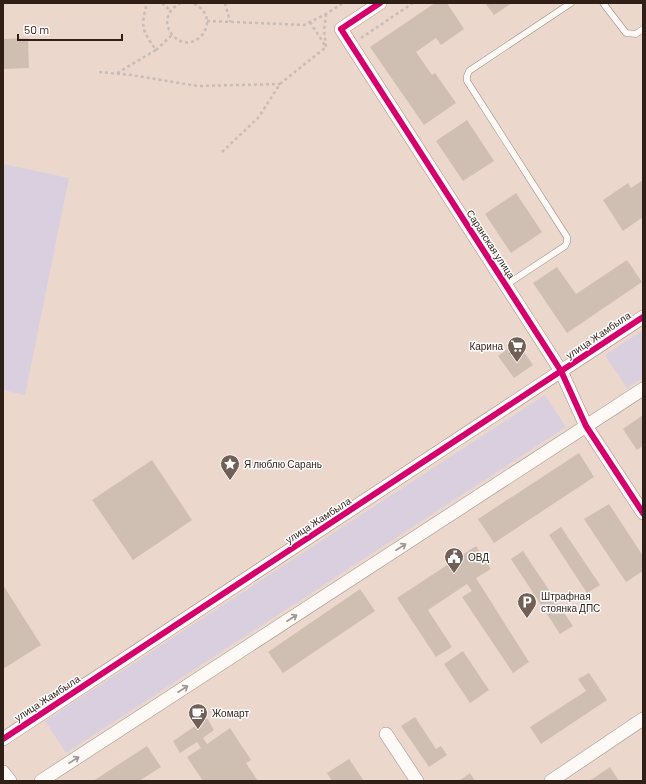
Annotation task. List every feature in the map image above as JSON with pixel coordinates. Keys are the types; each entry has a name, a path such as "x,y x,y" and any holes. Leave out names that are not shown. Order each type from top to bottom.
{"street":[{"name":"Саранская улица","path":"380,3 341,29 561,371 586,426 643,513"},
{"name":"улица Жамбыла","path":"3,739 643,317"},
{"path":"42,781 643,389"},
{"path":"551,781 643,719"},
{"path":"386,734 417,781"},
{"path":"3,772 10,781"}],"lane":[{"path":"506,285 565,246 567,237 468,81 467,76 469,70 571,3"},
{"path":"603,3 626,33 636,34 643,30"}],"path":[{"path":"147,3 142,22 146,36 156,50"},
{"path":"162,3 171,11"},
{"path":"181,3 175,6 171,11 167,23 172,34 182,41 188,42 200,38 204,33 208,21 203,10 193,3"},
{"path":"225,3 230,22"},
{"path":"208,21 304,25 326,14 343,3"},
{"path":"351,45 413,3"},
{"path":"326,14 324,30 326,47"},
{"path":"310,22 326,47"},
{"path":"117,74 156,50 172,34"},
{"path":"222,152 258,118 280,84 326,47"},
{"path":"98,72 198,86 280,84"}],"shaded area":[{"path":"3,164 69,178 25,395 3,390"},
{"path":"643,330 643,378 627,388 605,355"},
{"path":"545,395 566,427 66,753 45,721"}],"building":[{"path":"435,3 447,3 464,29 441,45 436,38 416,52 432,75 435,73 456,103 424,125 370,47"},
{"path":"485,3 512,3 494,15"},
{"path":"28,38 29,68 3,69 3,39"},
{"path":"467,120 494,161 463,181 436,141"},
{"path":"643,180 643,217 623,231 603,200 628,183 631,188"},
{"path":"516,193 542,232 511,253 485,214"},
{"path":"627,260 642,282 567,333 533,283 557,267 576,294"},
{"path":"517,342 533,365 514,378 498,356"},
{"path":"643,415 643,446 637,450 623,429"},
{"path":"579,453 594,477 494,543 478,519"},
{"path":"152,460 192,520 133,560 92,500"},
{"path":"609,504 643,556 643,571 626,582 584,519"},
{"path":"561,527 600,585 587,593 549,535"},
{"path":"476,546 491,569 476,578 529,662 513,673 462,597 472,591 467,584 428,610 452,647 436,657 397,598"},
{"path":"523,551 573,626 560,634 511,559"},
{"path":"3,585 41,645 3,669"},
{"path":"360,589 375,611 283,673 268,652"},
{"path":"463,651 489,690 470,703 444,664"},
{"path":"589,673 607,700 541,744 530,727 586,691 578,679"},
{"path":"415,717 436,749 441,746 447,755 429,767 401,726"},
{"path":"207,718 214,730 203,738 207,744 230,728 251,760 246,763 258,781 203,781 187,757 201,748 197,742 180,753 173,741"},
{"path":"147,746 161,767 139,781 93,781"},
{"path":"349,759 364,781 332,781 327,773"},
{"path":"610,767 619,781 589,781"},
{"path":"470,773 475,781 459,781"}],"cycle path":[{"path":"380,3 341,29 561,371 586,426 643,513"},
{"path":"3,739 643,317"}],"place":[{"name":"Карина","path":"517,363"},
{"name":"Я люблю Сарань","path":"230,481"},
{"name":"ОВД","path":"454,574"},
{"name":"Штрафная стоянка ДПС","path":"527,619"},
{"name":"Жомарт","path":"198,730"}]}
